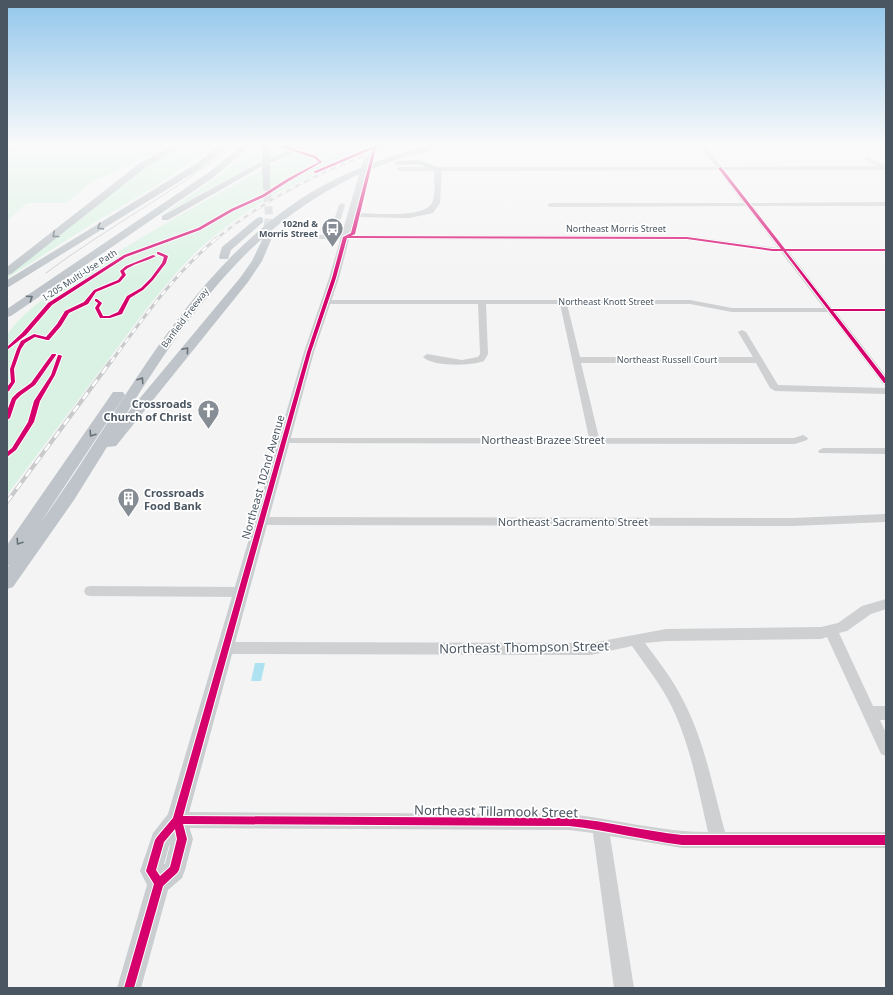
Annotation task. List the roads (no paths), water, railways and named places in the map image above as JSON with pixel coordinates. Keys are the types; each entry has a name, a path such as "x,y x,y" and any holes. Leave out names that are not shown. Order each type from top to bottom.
{"highway":[{"path":"7,272 111,190"},
{"path":"7,286 160,190"},
{"path":"7,314 188,190"},
{"path":"53,282 72,274 151,226 214,190"},
{"path":"281,205 305,190"},
{"name":"Banfield Freeway","path":"7,559 154,343 192,291 224,257 272,217 312,190"},
{"name":"Banfield Freeway","path":"7,582 68,496 134,390 202,295 229,263 264,236 300,203 323,190"},
{"path":"68,496 244,280 257,261 264,236 331,190"},
{"path":"224,257 226,250 269,213"}],"main road":[{"name":"Northeast 102nd Avenue","path":"129,988 159,883 174,870 182,839 177,820 314,333 334,278 358,190"},
{"path":"351,215 409,216 427,213 433,209 436,203 437,190"}],"street":[{"path":"737,190 886,382"},
{"path":"550,205 886,204"},
{"path":"332,237 342,205"},
{"name":"Northeast Morris Street","path":"309,237 687,238 750,248 784,250 886,250"},
{"name":"Northeast Knott Street","path":"325,302 690,302 732,310 886,310"},
{"path":"563,302 595,440"},
{"path":"427,358 444,362 474,362 481,359 484,354 482,303"},
{"path":"742,332 775,388 886,391"},
{"name":"Northeast Russell Court","path":"576,360 759,360"},
{"name":"Northeast Brazee Street","path":"284,441 795,441 803,438"},
{"path":"823,451 886,451"},
{"name":"Northeast Sacramento Street","path":"261,521 793,522 886,518"},
{"path":"90,591 241,592"},
{"name":"Northeast Thompson Street","path":"225,648 586,650 615,646 635,640 666,634 811,634 831,631 842,627 867,610 886,604"},
{"path":"831,631 886,749"},
{"path":"635,640 666,683 684,717 693,744 719,841"},
{"path":"869,713 886,714"},
{"name":"Northeast Tillamook Street","path":"177,820 569,822 600,825 660,838 719,841 886,840"},
{"path":"600,825 624,988"}],"water":[{"path":"255,663 265,663 261,681 251,681"}],"tunnel":[{"path":"266,239 269,216 267,190"}],"tram line":[{"path":"46,273 93,240 170,190"}],"railway":[{"path":"216,239 257,209 289,190"},
{"path":"111,362 173,281 217,238"},
{"path":"7,502 111,361"}],"place":[{"name":"102nd & Morris Street","path":"333,248"},
{"name":"Crossroads Church of Christ","path":"208,430"},
{"name":"Crossroads Food Bank","path":"129,518"}]}
